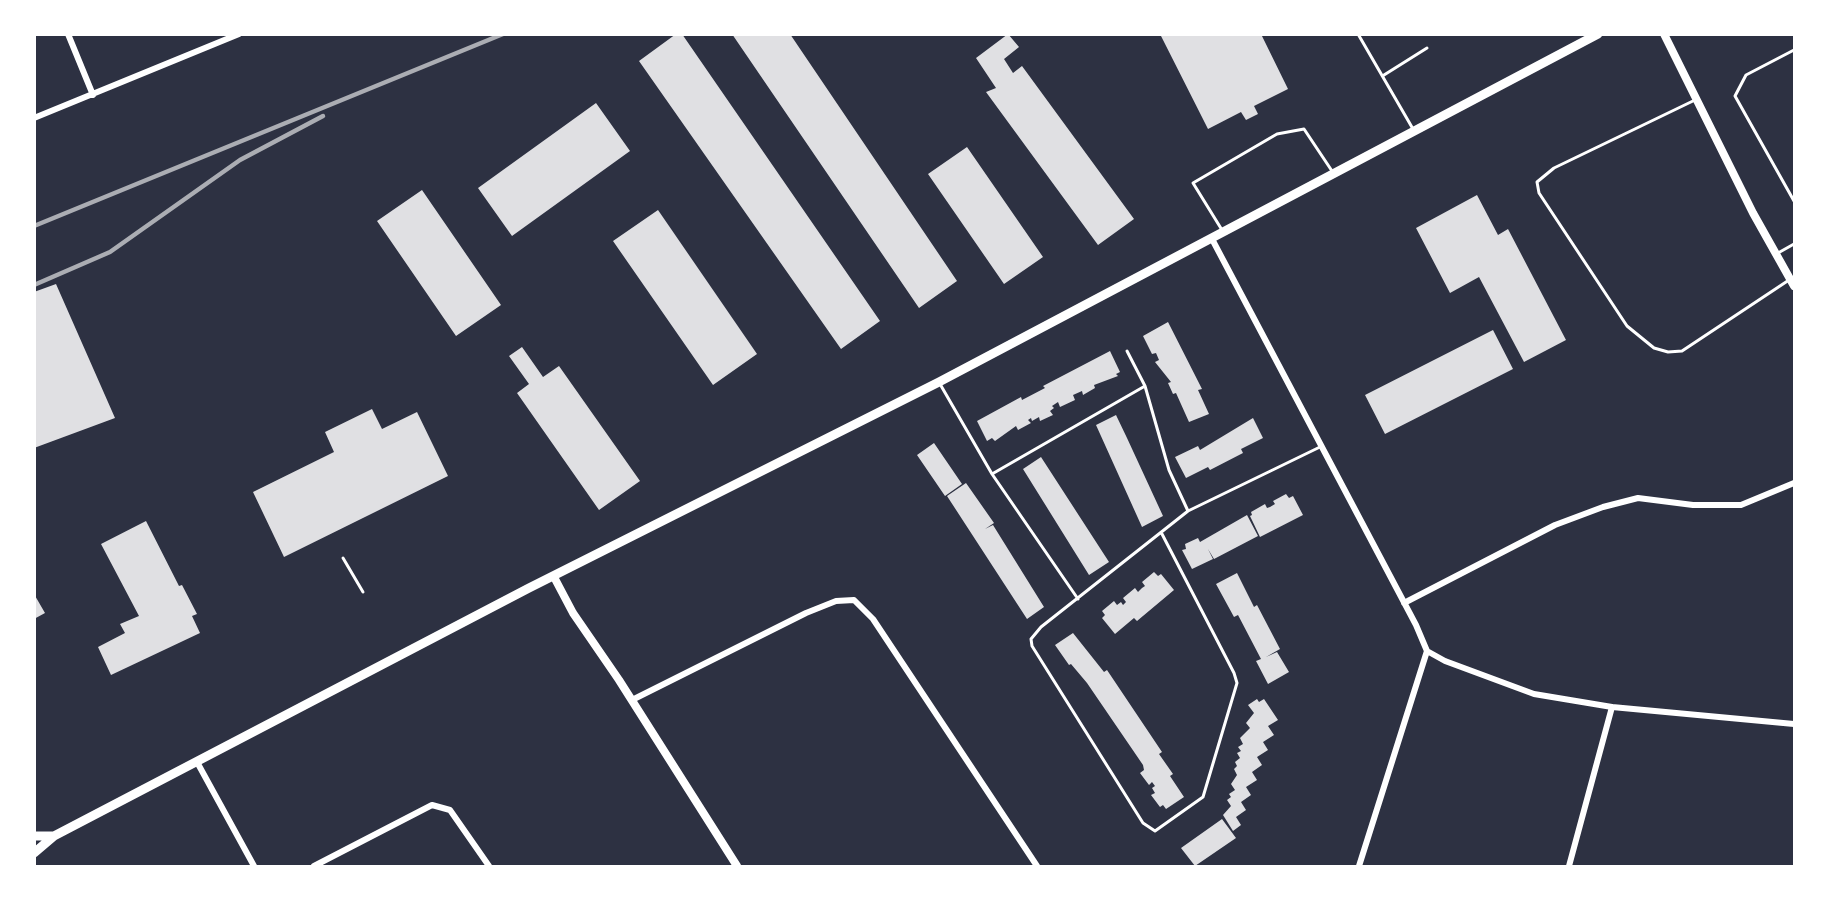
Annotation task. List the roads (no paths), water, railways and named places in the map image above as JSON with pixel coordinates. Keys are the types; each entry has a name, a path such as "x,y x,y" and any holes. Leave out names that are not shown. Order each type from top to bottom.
{"main road":[{"path":"34,853 54,836 554,577 939,382 1598,34"},
{"path":"34,836 54,836"}],"street":[{"path":"68,34 93,95"},
{"path":"34,118 239,34"},
{"path":"1664,34 1695,100 1792,283"},
{"path":"1212,239 1404,603 1426,651 1445,661 1534,694 1612,707 1794,724"},
{"path":"1404,603 1555,525 1603,507 1638,498 1693,505 1741,505 1794,483"},
{"path":"554,577 573,613 632,700 737,867"},
{"path":"632,700 806,613 836,601 854,600 873,619 1037,867"},
{"path":"1359,867 1426,651"},
{"path":"1569,867 1612,707"},
{"path":"197,762 254,867"},
{"path":"314,867 432,806 450,810 489,867"}],"lane":[{"path":"1358,34 1414,130"},
{"path":"1384,75 1428,48"},
{"path":"1794,50 1746,75 1735,96 1794,201"},
{"path":"1695,100 1554,168 1537,182 1539,193 1627,326 1654,348 1668,352 1682,351 1792,283"},
{"path":"1223,233 1193,183 1276,134 1304,129 1333,172"},
{"path":"1777,254 1794,244"},
{"path":"1127,351 1145,386 1169,470 1188,511"},
{"path":"939,382 992,474 1078,599"},
{"path":"992,474 1145,386"},
{"path":"1162,534 1234,673 1236,683 1203,797 1155,831 1143,823 1032,646 1031,639 1034,633 1162,534 1188,511 1320,447"},
{"path":"343,558 363,592"}],"railway":[{"path":"34,226 503,34"},
{"path":"34,285 110,252 240,160 323,116"}]}
